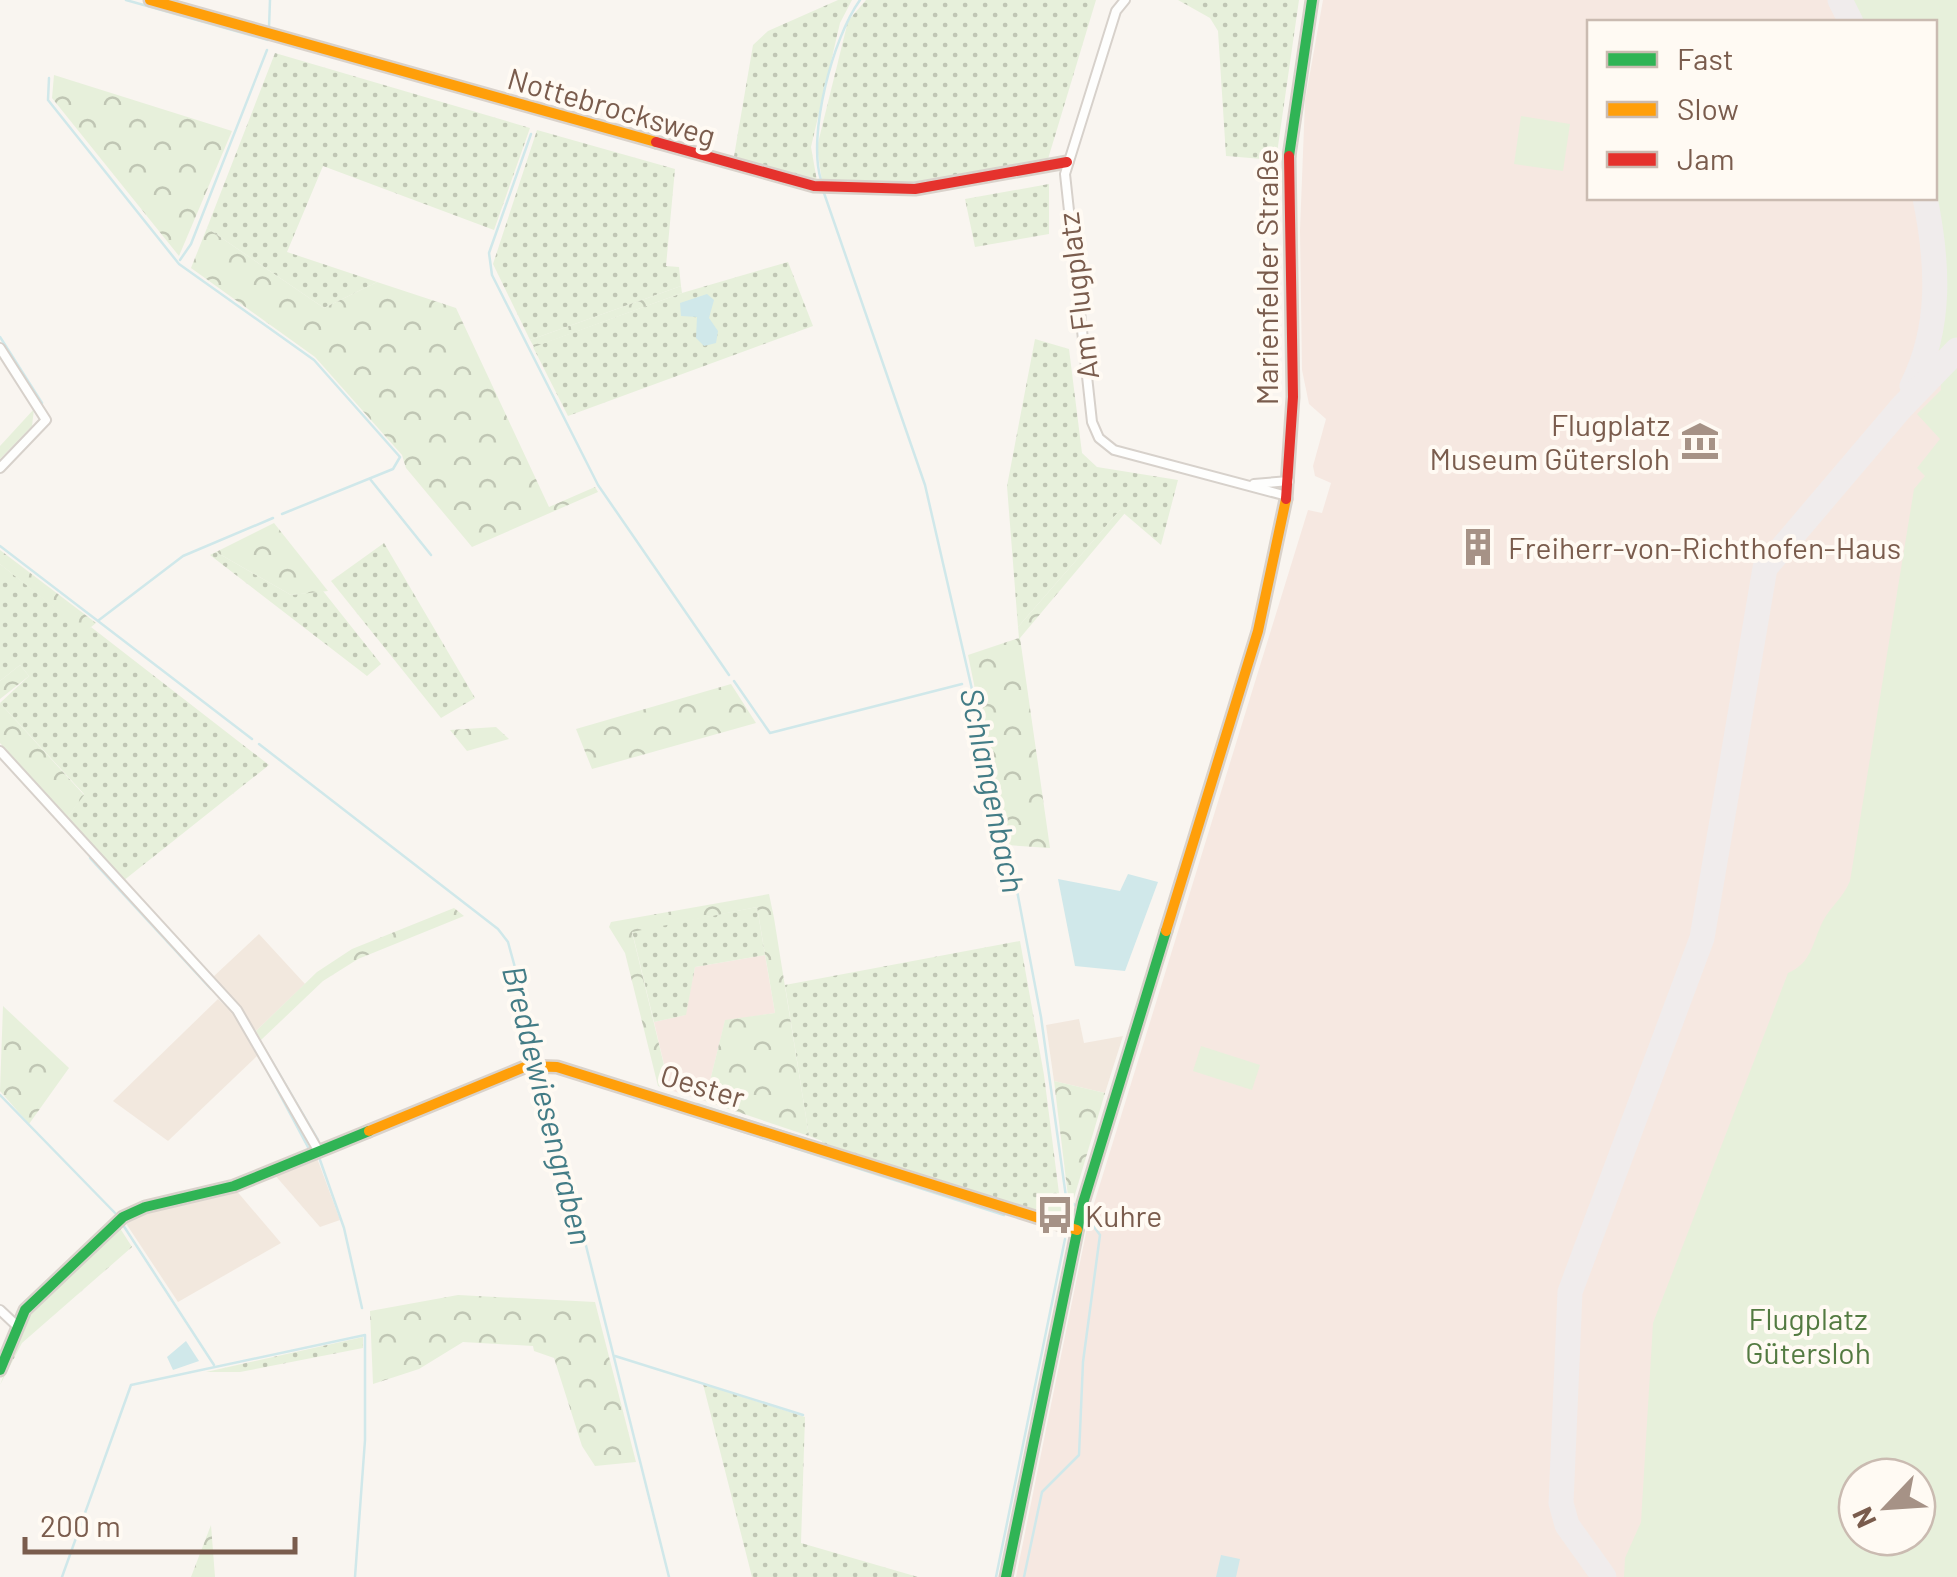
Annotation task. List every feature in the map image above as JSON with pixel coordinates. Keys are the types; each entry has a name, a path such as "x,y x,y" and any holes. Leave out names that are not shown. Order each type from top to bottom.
{"street":[{"name":"Nottebrocksweg","path":"150,0 814,186 915,189 1067,162"},
{"name":"Am Flugplatz","path":"1124,0 1116,12 1067,162 1069,229 1092,422 1099,438 1130,456 1254,484 1288,496"},
{"name":"Marienfelder Straße","path":"1288,496 1292,397 1287,167 1312,0"},
{"path":"0,348 46,420 0,468"},
{"name":"Am Flugplatz","path":"1254,484 1290,481"},
{"path":"1006,1577 1083,1204 1258,631 1288,496"},
{"path":"0,751 237,1010 318,1150"},
{"name":"Oester","path":"0,1370 16,1325 52,1281 123,1217 146,1207 234,1186 527,1066 558,1067 1078,1224"},
{"path":"0,1310 16,1325"}],"shaded area":[{"path":"1323,0 1957,0 1957,1577 1016,1577 1088,1223 1308,510 1322,513 1331,483 1315,476 1313,466 1326,419 1309,404 1302,370 1300,230 1305,101"},
{"path":"259,934 305,984 256,1031 240,1006 213,977"},
{"path":"765,955 775,1013 725,1021 705,1101 670,1090 654,1022 685,1015 695,967"},
{"path":"218,999 233,1013 257,1056 168,1141 113,1101"},
{"path":"1079,1019 1084,1043 1123,1036 1105,1093 1054,1081 1046,1025"},
{"path":"317,1158 340,1220 320,1227 274,1174"},
{"path":"235,1189 281,1243 178,1302 125,1222 143,1211"}],"green space":[{"path":"838,0 852,0 840,23 811,147 817,181 733,162 753,45 768,31"},
{"path":"866,0 1096,0 1048,159 914,183 822,181 817,147 848,21"},
{"path":"1178,0 1299,0 1276,160 1226,156 1218,31 1210,18"},
{"name":"Flugplatz Gütersloh","path":"1851,0 1957,0 1957,1577 1624,1577 1625,1558 1641,1522 1653,1323 1788,973 1807,958 1823,921 1850,881 1914,489 1925,476 1917,468 1940,439 1917,414 1941,390 1939,348 1946,275 1936,200 1937,20 1861,20"},
{"path":"275,53 530,128 494,230 323,166 287,252 377,282 324,308 207,228"},
{"path":"54,75 232,131 179,256 52,98"},
{"path":"1521,116 1570,124 1563,171 1514,164"},
{"path":"537,130 675,169 666,266 679,267 681,286 530,340 493,264"},
{"path":"1049,184 1049,234 975,247 965,199"},
{"path":"207,228 324,308 377,282 456,308 549,507 595,487 598,492 472,547 406,468 402,455 315,357 191,268"},
{"path":"788,262 813,326 568,416 533,347 682,293"},
{"path":"681,286 682,293 534,347 530,340"},
{"path":"1035,339 1069,349 1082,453 1097,467 1178,480 1161,545 1120,510 1018,627 1007,486"},
{"path":"34,409 32,426 0,459 0,446"},
{"path":"1120,510 1125,513 1020,638 1050,848 1007,845 968,655 1019,638 1018,627"},
{"path":"274,523 328,591 291,595 216,552"},
{"path":"384,543 475,698 441,718 331,581"},
{"path":"0,550 96,623 85,632 0,564"},
{"path":"216,552 291,595 323,591 381,664 367,676 210,555"},
{"path":"0,564 85,631 91,627 269,765 123,881 67,818 84,794 0,703 29,676 20,665 0,681"},
{"path":"20,665 29,676 0,699 0,681"},
{"path":"731,684 756,723 592,769 576,729"},
{"path":"0,703 84,795 67,818 0,743"},
{"path":"496,727 509,739 467,751 450,730"},
{"path":"769,894 809,1136 705,1101 725,1020 775,1013 757,907 632,932 670,1090 658,1086 625,953 609,927 611,922"},
{"path":"757,907 765,955 695,967 686,1015 654,1022 632,931"},
{"path":"454,908 464,916 358,959 323,981 261,1040 256,1031 317,972 352,949"},
{"path":"1020,941 1044,1075 1062,1217 1041,1210 1038,1214 821,1146 822,1141 809,1136 785,985"},
{"path":"3,1006 69,1068 29,1124 0,1091"},
{"path":"1201,1046 1260,1065 1252,1090 1193,1071"},
{"path":"1054,1081 1105,1093 1074,1198 1068,1196"},
{"path":"118,1225 132,1247 22,1343 0,1385 28,1312"},
{"path":"458,1295 595,1302 636,1462 595,1466 582,1446 554,1358 534,1351 533,1346 463,1342 419,1369 373,1384 370,1311"},
{"path":"363,1337 363,1348 240,1372 206,1372"},
{"path":"703,1384 805,1417 801,1543 918,1577 752,1577"},
{"path":"211,1525 215,1577 191,1577"}],"water":[{"path":"707,294 714,300 709,318 718,331 716,343 704,346 696,338 697,317 681,316 680,303"},
{"path":"1128,874 1158,882 1125,971 1075,966 1058,879 1120,891"},
{"path":"186,1341 199,1361 173,1370 167,1357"},
{"path":"1221,1555 1240,1559 1236,1577 1216,1577"}],"waterway":[{"path":"126,0 268,40"},
{"path":"269,28 270,0"},
{"name":"Schlangenbach","path":"821,180 817,138 825,87 841,37 860,0"},
{"path":"180,260 191,244 267,50"},
{"path":"49,78 48,100 179,264 314,360 400,457 393,469 282,514"},
{"path":"531,134 489,253 492,275 598,485 729,675"},
{"name":"Schlangenbach","path":"824,193 925,485 1011,859 1041,1017 1066,1197 1078,1208"},
{"path":"0,337 42,403"},
{"path":"370,479 431,555"},
{"path":"99,620 183,556 273,518"},
{"name":"Breddewiesengraben","path":"0,546 252,739"},
{"path":"734,681 770,733 962,684"},
{"name":"Breddewiesengraben","path":"259,744 498,929 508,942 541,1062"},
{"path":"90,858 211,989"},
{"path":"264,1048 318,1140"},
{"path":"262,1061 309,1149"},
{"name":"Breddewiesengraben","path":"542,1070 669,1577"},
{"path":"581,1080 1004,1215"},
{"path":"0,1095 116,1214"},
{"path":"666,1095 687,1101"},
{"path":"697,1104 806,1139"},
{"path":"320,1160 344,1228 362,1308"},
{"name":"Schlangenbach","path":"1024,1577 1042,1492 1079,1455 1083,1362 1100,1235 1084,1213"},
{"path":"123,1225 214,1365"},
{"path":"996,1577 1065,1239"},
{"path":"62,1577 131,1385 365,1335 365,1440 355,1577"},
{"path":"615,1356 803,1415"}],"taxiway":[{"path":"1840,0 1850,20"},
{"path":"1912,386 1929,340 1935,294 1925,200"},
{"path":"1604,1577 1567,1525 1561,1503 1570,1292 1702,938 1765,568 1901,408 1957,350"}],"traffic: fast":[{"path":"1289,156 1312,0"},
{"path":"1006,1577 1083,1203 1166,931"},
{"path":"0,1370 25,1310 123,1217 145,1207 234,1186 369,1131"}],"traffic: slow":[{"path":"150,0 656,142"},
{"path":"1166,931 1258,631 1286,499"},
{"path":"369,1131 527,1066 557,1067 1077,1230"}],"traffic: jam":[{"path":"656,142 814,186 915,189 1067,162"},
{"path":"1286,499 1293,397 1289,156"}],"place":[{"name":"Flugplatz Museum Gütersloh","path":"1700,441"},
{"name":"Freiherr-von-Richthofen-Haus","path":"1478,547"},
{"name":"Kuhre","path":"1055,1215"}]}
